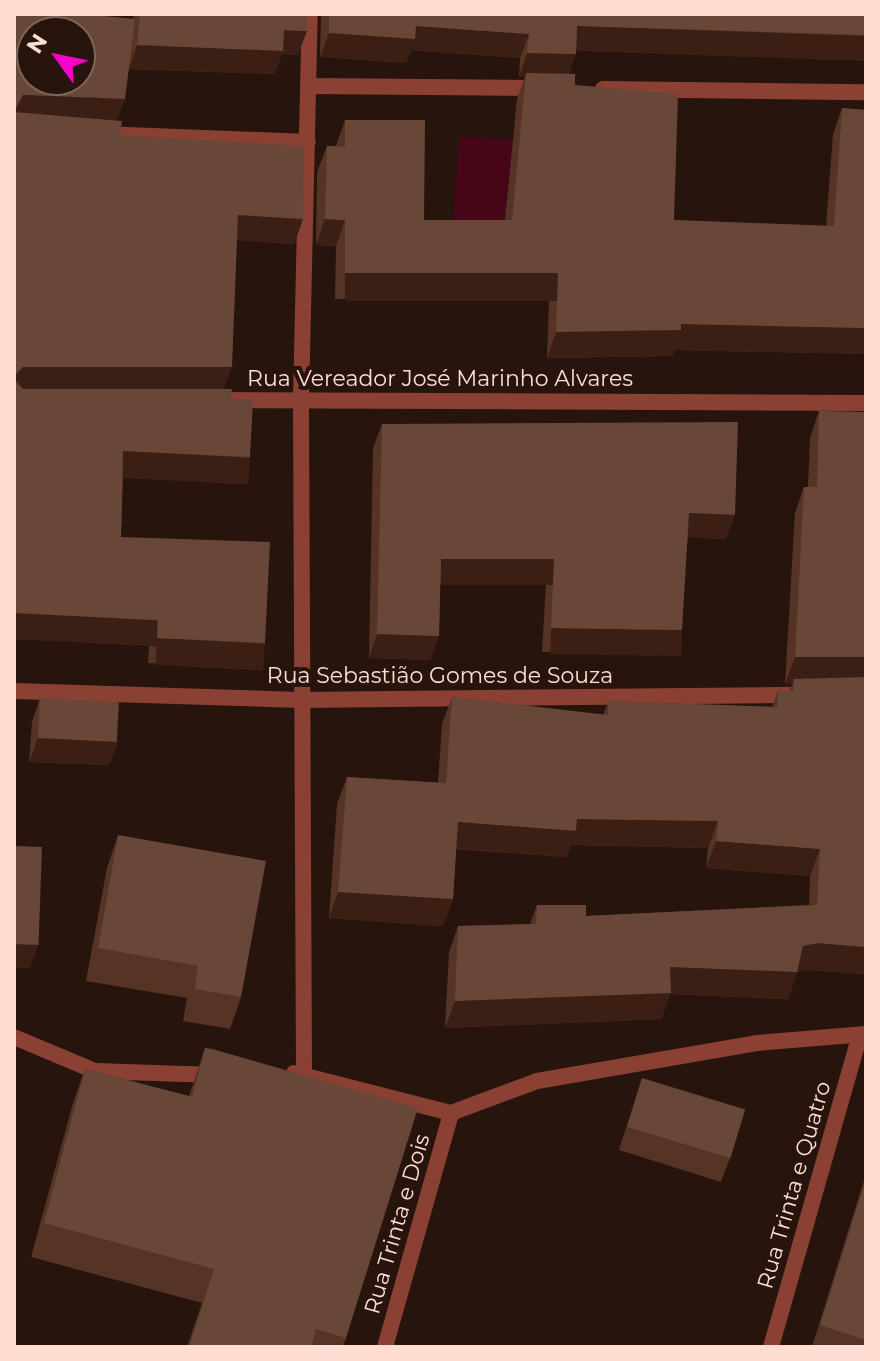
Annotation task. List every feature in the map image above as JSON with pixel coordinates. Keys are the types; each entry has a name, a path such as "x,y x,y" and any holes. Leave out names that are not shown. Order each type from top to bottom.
{"street":[{"path":"304,1072 301,399 310,14"},
{"path":"309,86 866,92"},
{"path":"76,133 308,142"},
{"name":"Rua Vereador José Marinho Alvares","path":"205,400 866,403"},
{"name":"Rua Sebastião Gomes de Souza","path":"14,691 300,700 819,694"},
{"path":"272,1073 304,1072 451,1113 537,1081 757,1043 863,1035"},
{"name":"Rua Trinta e Quatro","path":"771,1347 863,1035"},
{"path":"14,1037 95,1071 240,1074"},
{"name":"Rua Trinta e Dois","path":"385,1347 451,1113"}],"shaded area":[{"path":"460,136 513,141 505,232 452,228"}],"building":[{"path":"14,14 83,14 135,19 125,99 48,96 96,96 96,16 16,16 16,96 22,96 14,112"},
{"path":"140,14 307,14 307,31 284,30 283,51 137,45"},
{"path":"329,14 866,14 866,35 577,26 576,54 527,53 529,34 416,26 415,39 329,33"},
{"path":"526,73 575,74 575,85 678,94 674,220 834,226 842,108 866,110 866,328 681,324 681,330 556,332 558,273 345,273 345,220 325,219 327,146 345,147 345,120 425,120 424,220 512,220"},
{"path":"14,112 122,121 120,135 304,146 303,219 238,215 232,367 23,367 14,376"},
{"path":"14,379 23,389 232,389 231,399 253,400 250,457 123,451 121,537 270,542 265,643 157,638 158,620 14,613"},
{"path":"819,411 866,412 866,657 795,657 804,487 817,487"},
{"path":"738,422 735,515 689,513 682,630 551,628 554,559 441,559 439,636 377,634 382,424"},
{"path":"866,677 866,947 818,943 803,946 797,972 670,967 671,993 455,1001 458,926 536,924 537,905 586,905 586,916 817,905 820,849 716,841 718,821 577,819 576,831 458,822 453,899 338,892 347,777 446,783 452,697 608,715 608,701 777,707 778,690 793,691 794,679"},
{"path":"40,698 119,702 117,742 38,738"},
{"path":"118,835 266,861 241,997 195,989 198,966 98,948"},
{"path":"14,846 42,847 39,945 14,944"},
{"path":"205,1048 418,1108 346,1338 316,1329 311,1347 189,1347 214,1269 44,1223 85,1069 192,1097"},
{"path":"642,1078 745,1110 730,1158 627,1127"},
{"path":"866,1179 866,1340 820,1325"}]}
